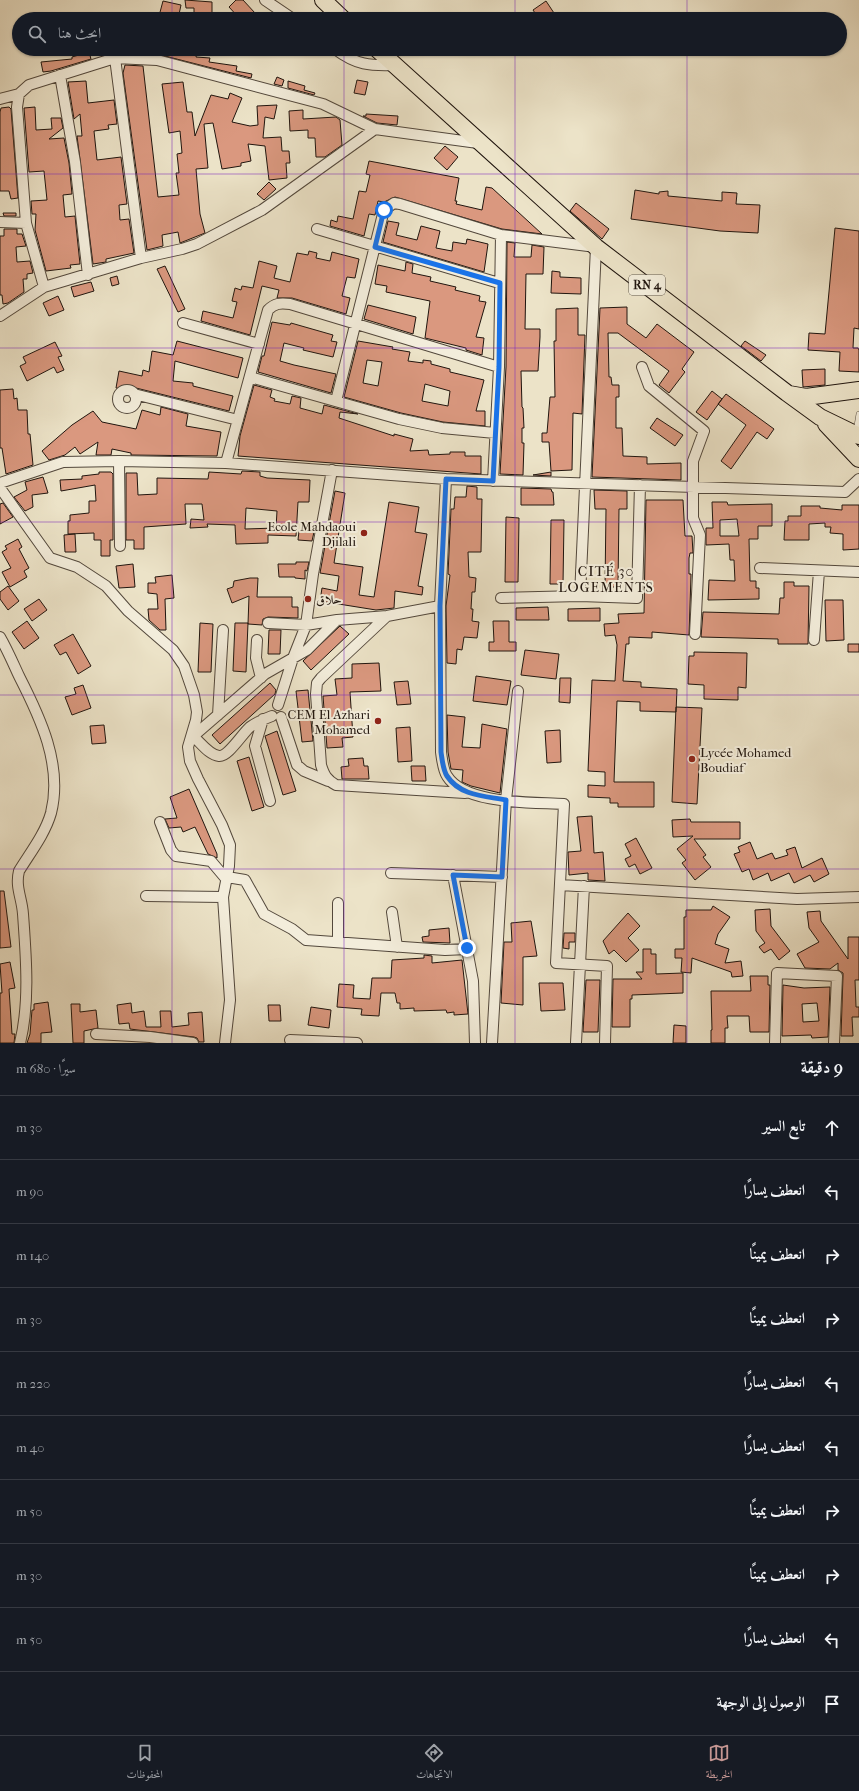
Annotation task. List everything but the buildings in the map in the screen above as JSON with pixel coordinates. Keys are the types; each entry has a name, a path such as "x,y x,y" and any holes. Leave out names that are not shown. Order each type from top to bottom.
{"main road":[{"path":"323,0 336,12"},
{"name":"RN 4","path":"385,56 596,246 787,393 820,417 857,436"},
{"path":"787,393 806,397 859,390"},
{"name":"RN 4","path":"820,417 859,459"}],"street":[{"path":"265,0 283,12"},
{"path":"344,56 367,66 395,65"},
{"path":"115,58 141,258"},
{"path":"0,99 19,94 29,84 115,58 158,60 323,104 375,129 482,143"},
{"path":"60,75 75,162 88,275"},
{"path":"19,94 17,107 26,223 44,287"},
{"path":"0,316 44,287 141,258 198,244 262,210 375,129"},
{"path":"336,401 384,210 394,203 501,235 596,246 580,596"},
{"path":"0,222 26,223"},
{"path":"317,229 500,283"},
{"path":"493,481 499,367 501,235"},
{"path":"226,463 268,310 273,305 281,303 499,367"},
{"path":"183,323 259,344"},
{"path":"642,367 649,386 704,431 693,461 693,518 700,535 695,634"},
{"path":"250,377 399,419 435,426 495,433"},
{"path":"134,394 238,420"},
{"path":"0,482 63,462 119,461 226,463 446,479 845,492 859,479"},
{"path":"119,461 120,546"},
{"path":"194,737 210,752 219,756 226,754 249,728 284,712 278,705 293,658 306,625 313,574 332,470"},
{"path":"446,479 440,606 441,752 447,775 458,788 468,793"},
{"path":"501,598 580,596 637,598 640,486"},
{"path":"0,488 50,558 77,567 106,586 128,611 173,650 184,666 194,695 197,712 188,747 190,761 222,825 230,845 224,898 230,1000 224,1043"},
{"path":"760,568 859,572"},
{"path":"814,640 819,571"},
{"path":"268,623 306,625 337,620 387,616 440,606"},
{"path":"329,781 324,775 321,765 316,694 318,683 321,678 387,616"},
{"path":"188,747 194,737 261,678 307,650 337,620"},
{"path":"218,715 223,630"},
{"path":"0,637 38,715 47,740 53,774 51,812 45,829 19,871 17,880 23,911 26,985 20,1043"},
{"path":"257,640 256,658 261,678"},
{"path":"492,1043 506,800 518,691"},
{"path":"272,718 297,765 304,771 336,785 468,793 506,800 564,804 556,963 607,966 605,1043"},
{"path":"270,801 255,746 272,718"},
{"path":"160,822 171,850 176,856 211,862 227,879 245,880 264,914 292,929 306,940 445,950 467,948"},
{"path":"391,873 502,877"},
{"path":"453,875 473,981 475,1043"},
{"path":"560,884 797,899 859,897"},
{"path":"576,1043 584,886"},
{"path":"146,896 224,898"},
{"path":"338,903 338,942"},
{"path":"392,912 397,947"},
{"path":"775,1043 777,973 836,976 834,1043"},
{"path":"96,1034 150,1037 193,1043"},
{"path":"290,1040 324,1043 358,1043"}],"lane":[{"path":"857,436 859,414"}],"place":[{"name":"Ecole Mahdaoui Djilali","path":"364,533"},
{"name":"حلاق","path":"308,599"},
{"name":"CEM El Azhari Mohamed","path":"378,721"},
{"name":"Lycée Mohamed Boudiaf","path":"692,759"}],"district":[{"name":"CITÉ 30 LOGEMENTS","path":"606,580"}],"route":[{"path":"384,210 375,247 500,283 499,367 493,481 446,479 440,606 441,752 447,775 458,788 468,793 506,800 502,877 453,875 467,948"}]}
